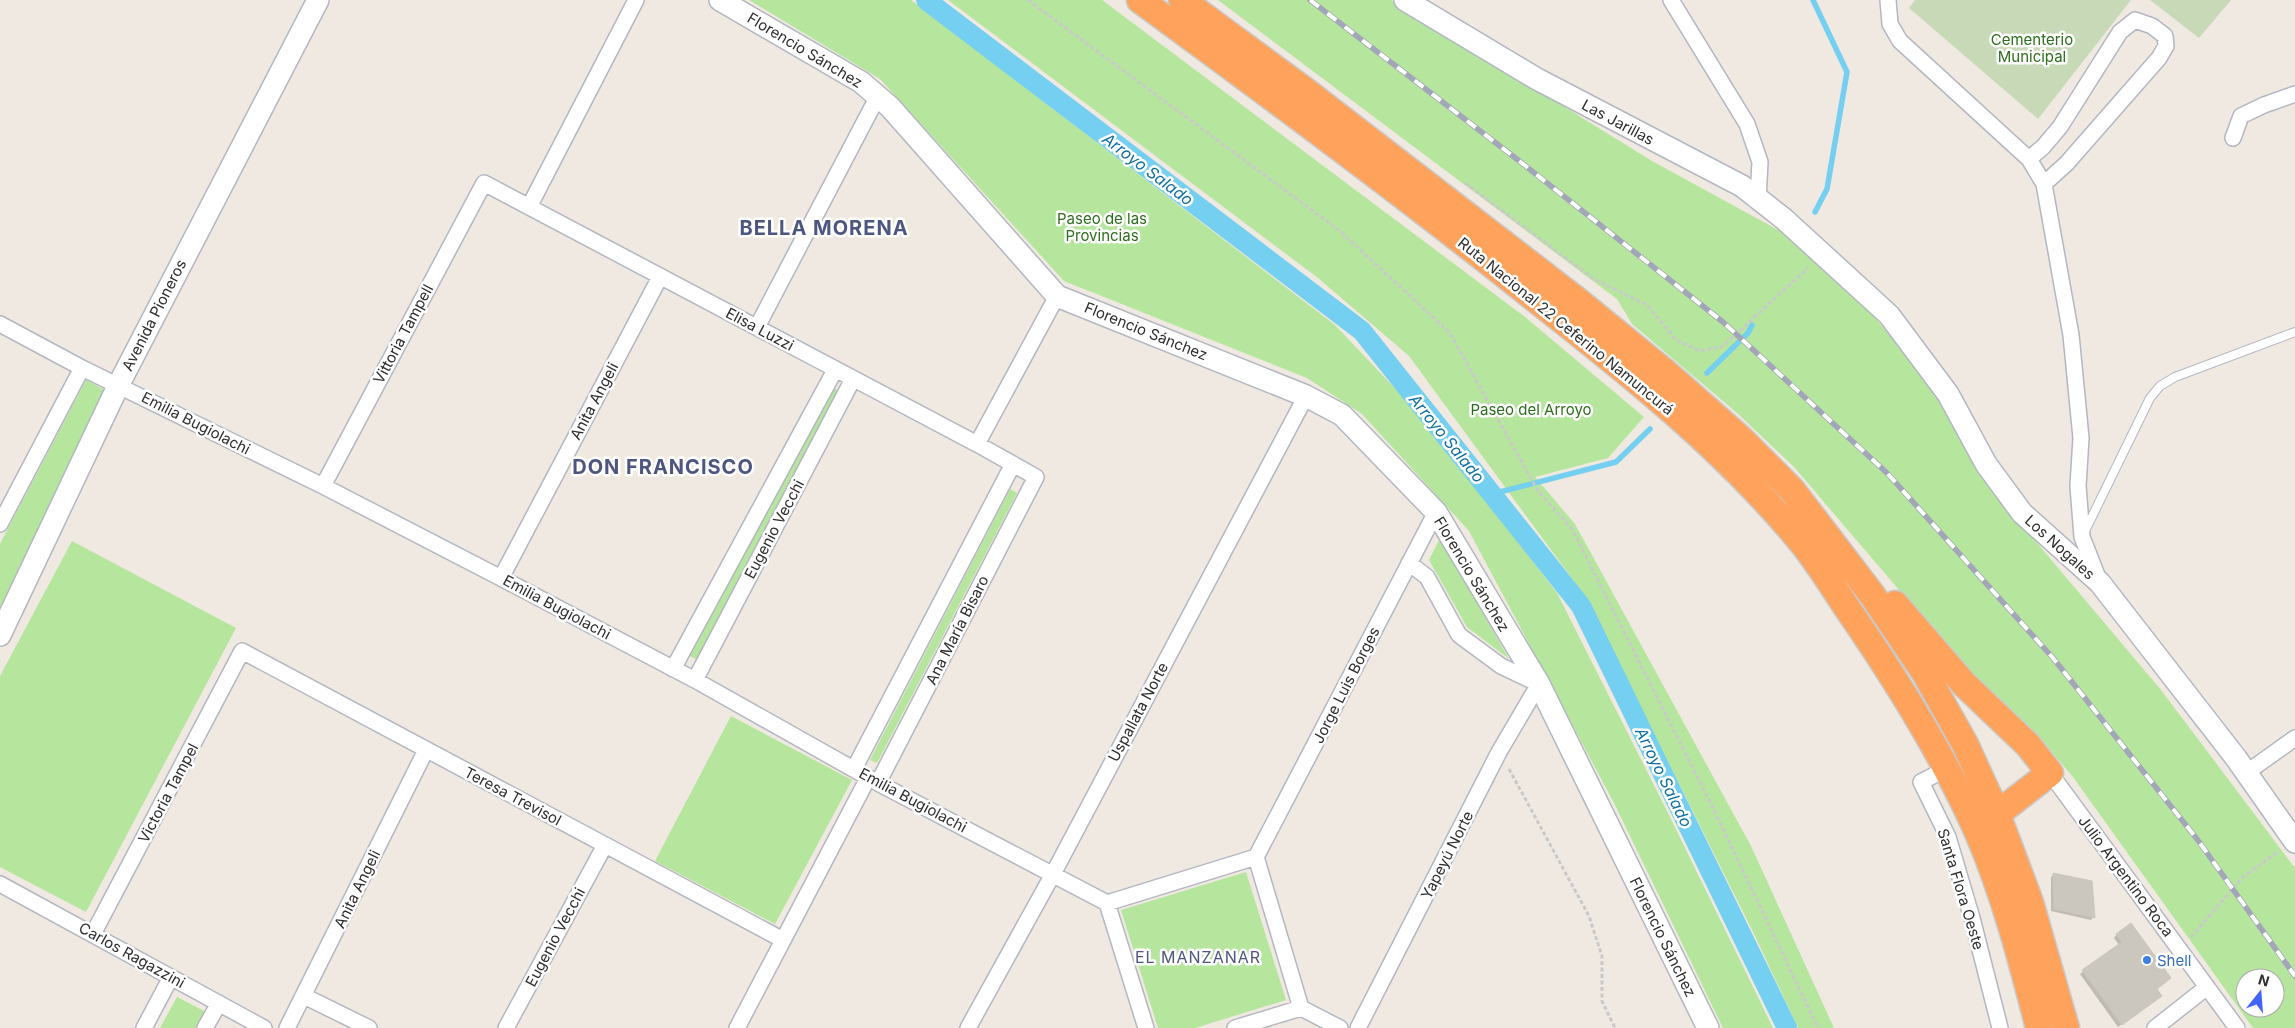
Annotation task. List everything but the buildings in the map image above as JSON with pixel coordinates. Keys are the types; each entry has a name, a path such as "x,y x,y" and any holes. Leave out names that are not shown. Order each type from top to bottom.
{"highway":[{"name":"Ruta Nacional 22 Ceferino Namuncurá","path":"1140,0 1291,110 1492,264 1644,385 1726,461 1768,504 1805,547 1880,654 1946,768 1978,835 2014,932 2038,1028"},
{"name":"Ruta Nacional 22 Ceferino Namuncurá","path":"1182,0 1307,92 1578,301 1665,372 1734,433 1792,490 1873,596 1925,673 1965,744 1997,814 2030,902 2066,1028"},
{"path":"1792,490 1903,612 1964,684 2028,745 2050,773 1997,814"},
{"path":"1978,835 2022,1028"}],"street":[{"name":"Avenida Pioneros","path":"0,635 119,384 318,0"},
{"path":"530,207 636,0"},
{"name":"Florencio Sánchez","path":"720,0 861,82 878,96 890,107 1057,296 1306,396 1342,416 1436,512 1539,684 1708,1028"},
{"name":"Las Jarillas","path":"1405,0 1537,79 1742,186 1824,255"},
{"path":"1672,0 1747,124 1760,162 1758,199"},
{"path":"1888,0 1890,24 1900,41 2029,159 2044,184 2073,354 2081,438 2078,486 2082,537 2100,583"},
{"path":"2029,159 2060,127 2120,32 2135,20 2152,26 2165,36 2166,46 2159,58 2067,163 2044,184"},
{"path":"2233,138 2241,116 2264,105 2295,94"},
{"path":"757,327 878,96"},
{"name":"Elisa Luzzi","path":"484,182 1036,477"},
{"name":"Vittoria Tampell","path":"323,486 484,182"},
{"name":"Los Nogales","path":"1824,255 1889,315 1948,394 1986,464 2022,513 2100,583 2246,773 2294,842"},
{"name":"Anita Angeli","path":"501,578 660,277"},
{"path":"977,444 1057,296"},
{"name":"Emilia Bugiolachi","path":"0,324 82,368 119,384 323,486 501,578 695,680 873,781 1107,903"},
{"path":"0,524 82,368"},
{"name":"Eugenio Vecchi","path":"673,669 836,370"},
{"name":"Eugenio Vecchi","path":"695,680 853,379"},
{"name":"Uspallata Norte","path":"968,1028 1053,874 1306,396"},
{"name":"Ana María Bisaro","path":"854,769 1014,464"},
{"name":"Ana María Bisaro","path":"737,1028 873,781 1036,477"},
{"name":"Jorge Luis Borges","path":"1256,857 1436,512"},
{"path":"1409,563 1427,577 1459,635 1501,666 1539,684"},
{"name":"Teresa Trevisol","path":"242,651 784,940"},
{"name":"Victoria Tampel","path":"93,934 242,651"},
{"name":"Yapeyú Norte","path":"1358,1028 1500,752 1539,684"},
{"path":"2246,773 2295,738"},
{"name":"Anita Angeli","path":"287,1028 426,750"},
{"name":"Santa Flora Oeste","path":"1946,768 1921,782 1948,838 1972,918 2000,1028"},
{"name":"Julio Argentino Roca","path":"2050,773 2181,949 2237,1028"},
{"name":"Eugenio Vecchi","path":"506,1028 605,845"},
{"path":"1146,1028 1107,903 1256,857 1302,1008"},
{"name":"Carlos Ragazzini","path":"0,884 264,1028"},
{"path":"144,1028 171,976"},
{"path":"2155,1028 2208,987"},
{"path":"304,996 369,1028"},
{"path":"205,1028 218,1003"},
{"path":"1235,1028 1302,1008 1340,1028"}],"lane":[{"path":"2082,537 2146,405 2160,386 2175,377 2295,332"}],"path":[{"path":"1028,0 1340,231 1450,333 1538,491 1572,529 1712,808 1818,1028"},
{"path":"1458,178 1594,279 1647,305 1676,340 1700,351 1722,347 1824,255"},
{"path":"1500,752 1589,916 1602,956 1602,1001 1615,1028"},
{"path":"2181,949 2206,917 2242,878 2294,842"}],"green space":[{"name":"Paseo de las Provincias","path":"749,0 911,0 1335,325 1422,417 1557,593 1668,813 1773,1028 1723,1028 1615,805 1469,531 1362,414 1307,378 1064,281 880,79"},
{"name":"Paseo del Arroyo","path":"948,0 1102,0 1525,317 1644,417 1608,458 1535,477 1575,524 1751,846 1834,1028 1798,1028 1755,936 1587,599 1409,356 1318,278"},
{"path":"1218,0 1391,0 1652,161 1791,237 1856,296 1899,346 1937,399 1979,474 2161,690 2295,868 2295,1028 2253,1028 2246,1018 2285,1018 2285,968 2235,968 2235,1003 2073,777 2036,733 2005,708 1964,666 1794,467 1737,413 1632,324 1617,299"},
{"name":"Cementerio Municipal","path":"1915,0 2131,0 2038,119 1909,8"},
{"path":"2150,0 2231,0 2199,38"},
{"path":"86,380 112,394 0,608 0,544"},
{"path":"834,388 841,392 697,660 690,656"},
{"path":"1010,489 1017,493 877,763 870,760"},
{"path":"1440,538 1509,659 1467,627 1429,560"},
{"path":"72,541 236,628 86,912 0,867 0,676"},
{"path":"731,716 852,780 775,924 655,861"},
{"path":"1246,872 1286,1000 1195,1028 1158,1028 1121,910"},
{"path":"177,997 206,1012 197,1028 160,1028"}],"waterway":[{"name":"Arroyo Salado","path":"926,0 1362,331 1581,606 1787,1028"},
{"path":"1813,0 1847,72 1827,189 1815,212"},
{"path":"1707,373 1748,333 1752,325"},
{"path":"1492,494 1616,462 1650,429"}],"railway":[{"path":"1310,0 1518,160 1723,322 1887,473 2053,658 2197,839 2295,976"}],"place":[{"name":"Shell","path":"2147,960"}],"district":[{"name":"BELLA MORENA","path":"824,228"},
{"name":"DON FRANCISCO","path":"663,467"},
{"name":"EL MANZANAR","path":"1198,957"}]}
